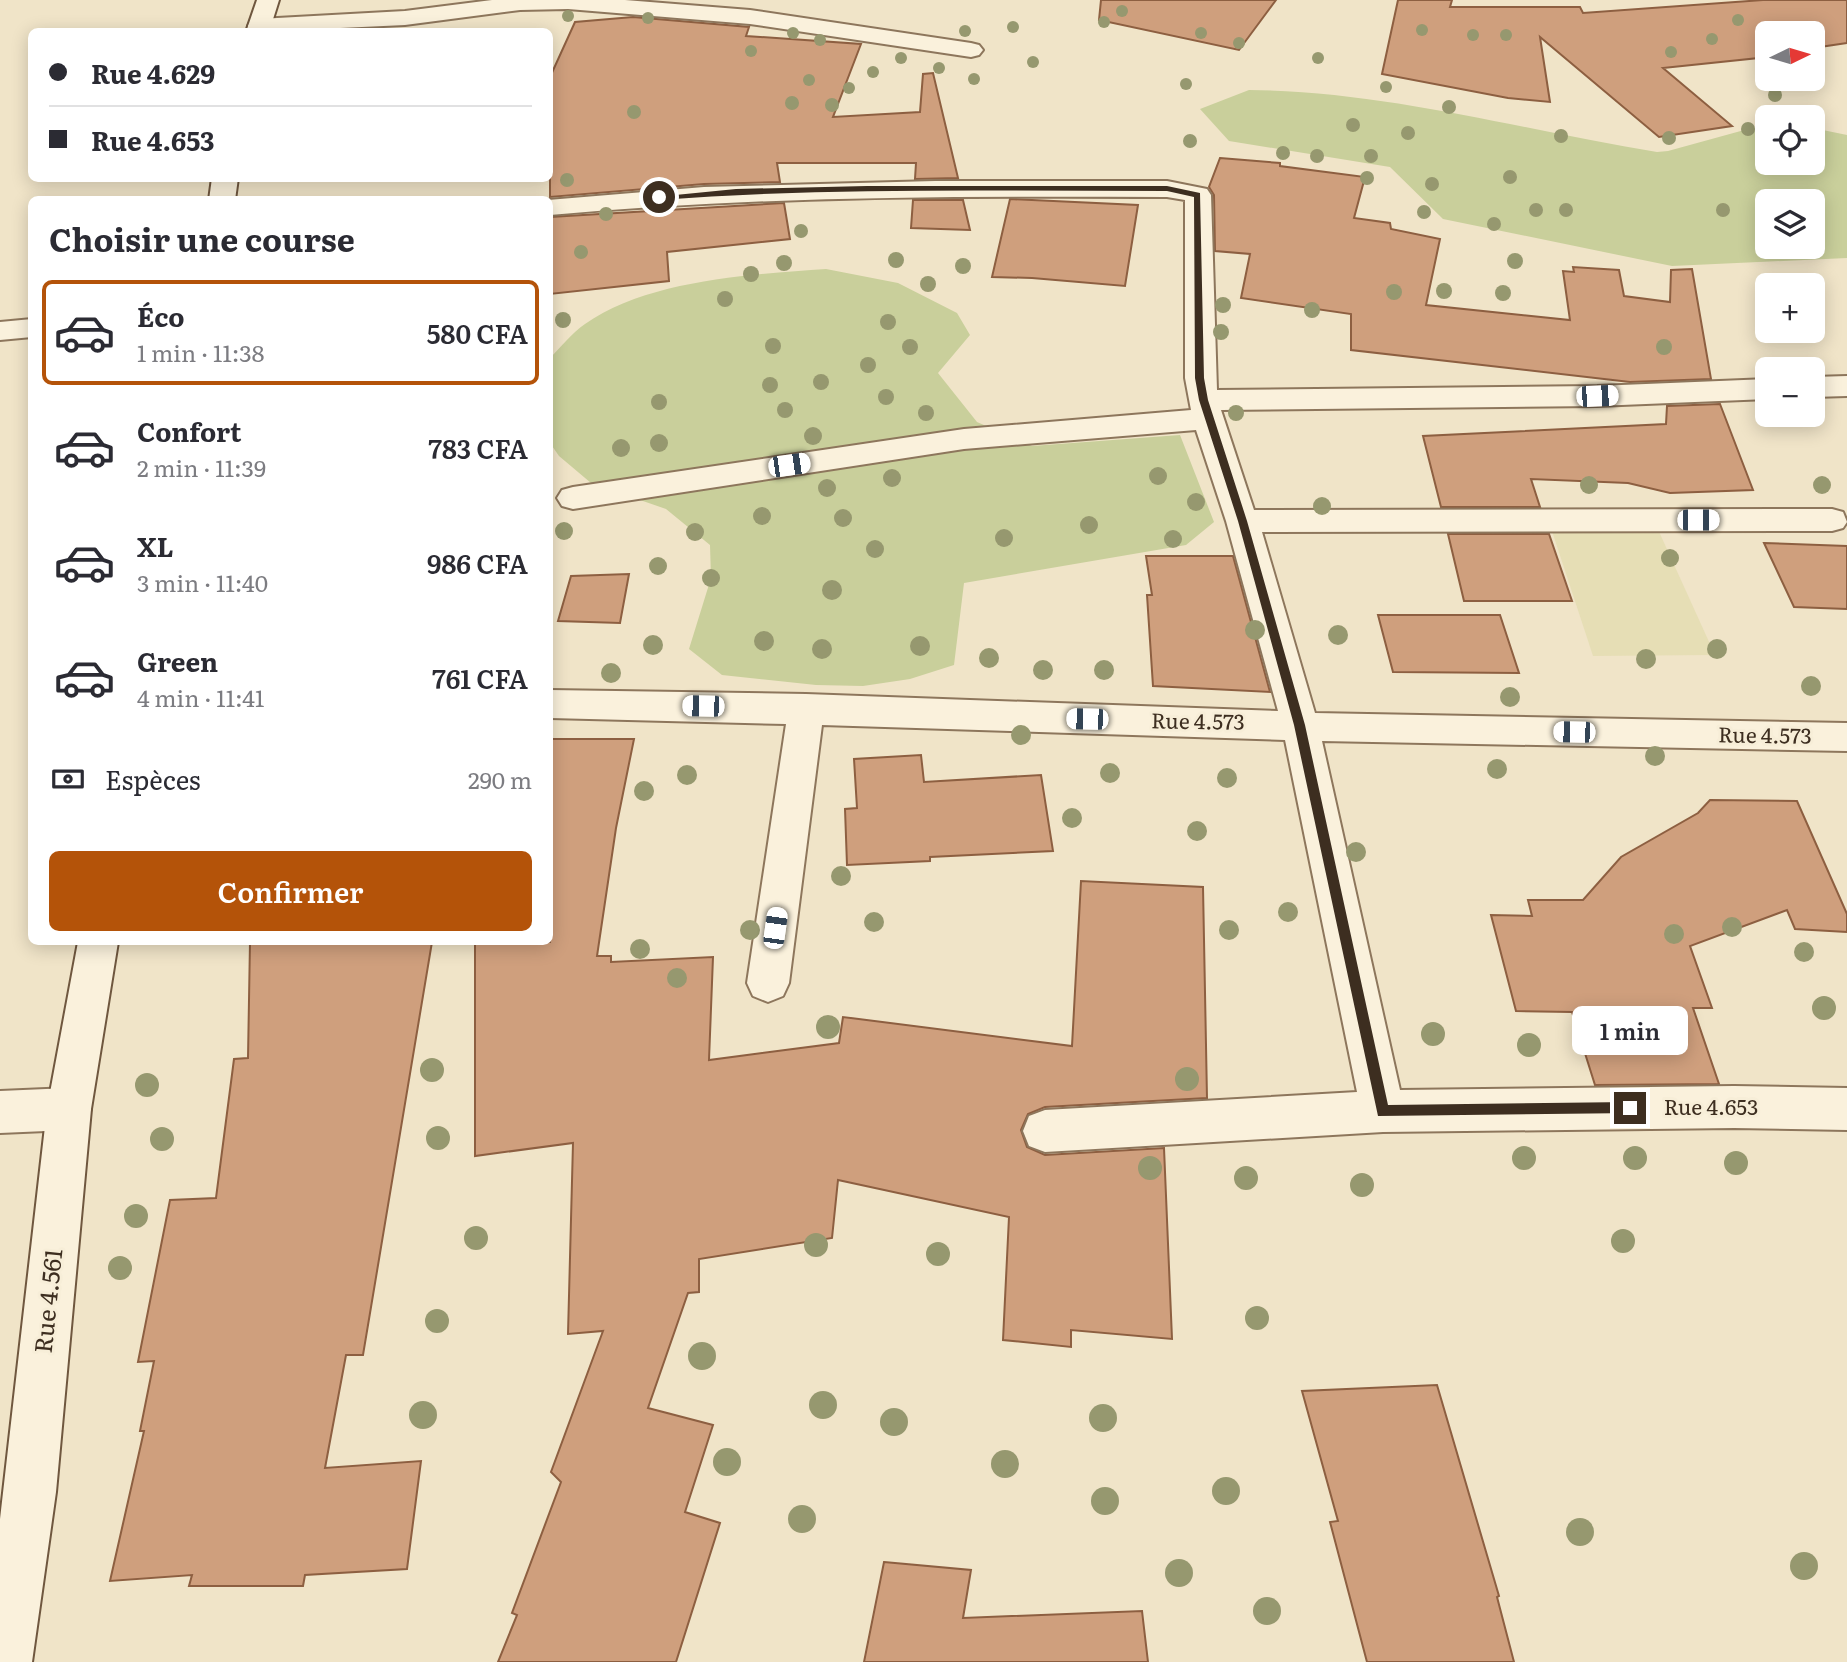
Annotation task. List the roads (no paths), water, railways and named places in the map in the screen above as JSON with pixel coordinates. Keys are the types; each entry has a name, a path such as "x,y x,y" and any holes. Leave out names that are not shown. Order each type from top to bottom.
{"street":[{"path":"258,28 268,0"},
{"path":"272,28 393,19 520,3 568,2 750,17 971,50"},
{"path":"553,207 736,192 867,188 1167,189 1198,195 1200,378 1206,409 1242,521 1300,725 1383,1111"},
{"path":"0,331 28,328"},
{"path":"1825,387 1847,386"},
{"path":"573,498 964,439 1206,409 1755,390"},
{"path":"1242,521 1832,520"},
{"name":"Rue 4.573","path":"553,704 806,708 1034,718 1847,737"},
{"path":"768,983 806,708"},
{"name":"Rue 4.561","path":"5,1662 30,1492 69,1109 97,945"},
{"name":"Rue 4.653","path":"1045,1131 1383,1111 1734,1107 1847,1109"},
{"path":"0,1112 69,1109"}]}
